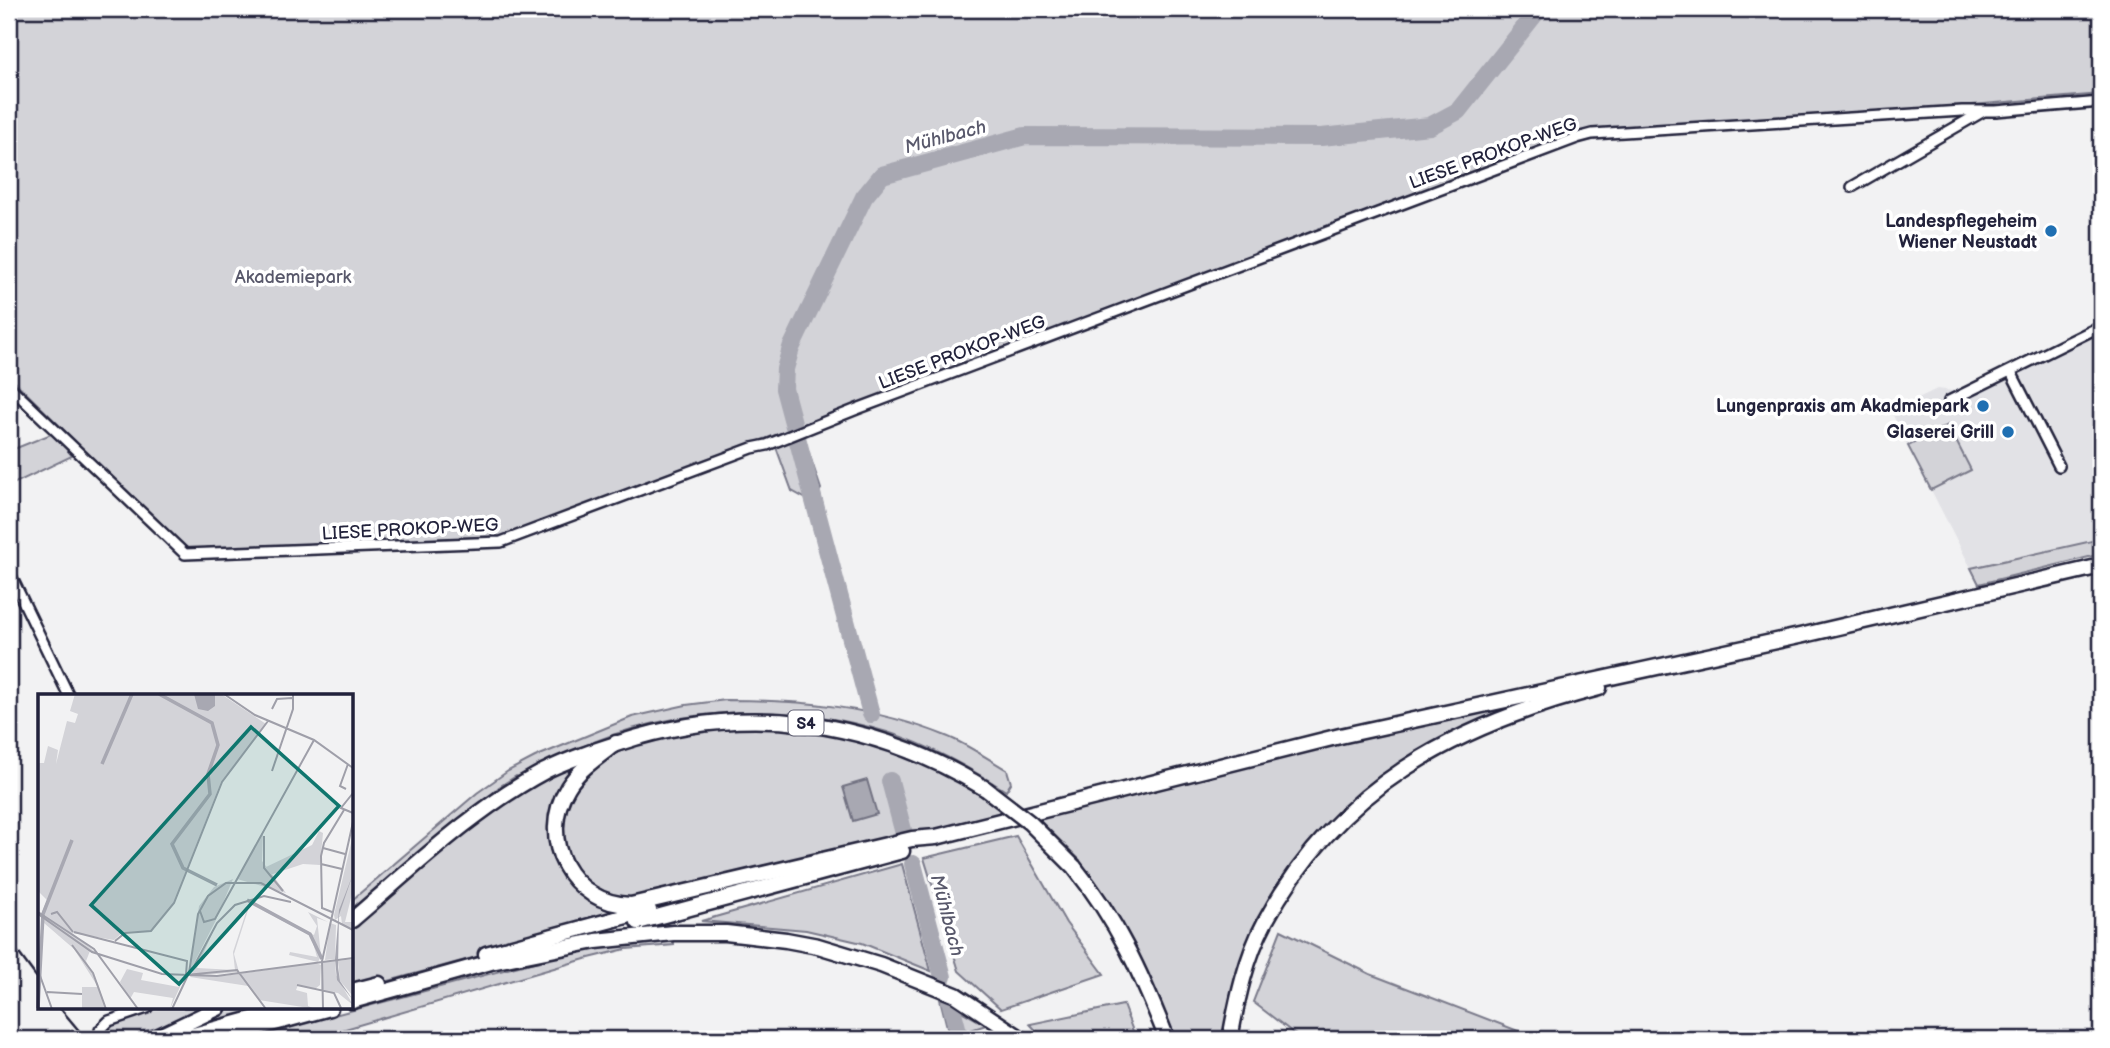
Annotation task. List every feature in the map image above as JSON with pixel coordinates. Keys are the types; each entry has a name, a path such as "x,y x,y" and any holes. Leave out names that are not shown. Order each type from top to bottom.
{"highway":[{"path":"354,990 912,839 936,837 1327,739 1804,635 2101,566"},
{"path":"1230,1039 1243,979 1264,923 1298,869 1327,833 1360,800 1398,772 1438,748 1507,716 1554,700 1804,635"},
{"name":"S4","path":"354,918 451,836 543,772 572,758 656,731 704,723 744,720 799,722 841,729 889,742 940,763 986,789 1030,823 1074,867 1105,908 1127,945 1167,1039"},
{"path":"616,743 573,779 564,794 557,818 558,846 568,873 583,889 601,900 621,905 641,904 846,856"},
{"path":"354,1001 915,848 936,837"},
{"path":"491,962 619,937 726,933 786,940 849,954 938,987 956,995 1022,1039"},
{"path":"153,1039 214,1010"},
{"path":"179,1039 285,1010"},
{"path":"216,1039 323,1010"}],"street":[{"name":"LIESE PROKOP-WEG","path":"9,386 179,551 190,555 501,541 788,437 1577,138 1592,134 2101,102"},
{"name":"LIESE PROKOP-WEG","path":"1852,187 1983,111"},
{"path":"1949,401 2101,326"},
{"path":"2011,372 2059,466"},
{"path":"9,572 68,694"},
{"path":"100,1039 100,1030 109,1021 141,1010"}],"shaded area":[{"path":"2101,319 2101,539 1971,568 1931,490 1971,470 1948,425 1908,446 1891,411 1937,389 1954,391"},
{"path":"867,780 877,814 853,821 843,787"}],"green space":[{"name":"Akademiepark","path":"9,9 2101,9 2101,94 1925,109 1579,131 508,536 185,549 9,376"},
{"path":"1948,425 1971,470 1931,490 1908,446"},
{"path":"51,434 59,439 72,456 9,486 9,451"},
{"path":"803,435 821,489 815,498 808,500 792,491 776,447"},
{"path":"2101,539 2101,554 1979,584 1971,568"},
{"path":"726,700 782,702 838,707 892,718 970,747 1007,770 1011,783 1006,791 918,743 841,721 794,714 747,712 700,715 654,723 608,736 523,778 516,776 499,787 354,911 354,898 477,793 508,771 632,717 686,705"},
{"path":"1501,700 1507,716 1360,800 1264,924 1230,1039 1167,1039 1147,988 1074,867 1080,860 1031,812"},
{"path":"704,723 841,729 986,789 982,796 1010,817 641,904 615,919 354,990 354,918 543,772"},
{"path":"1016,836 1066,923 1104,974 1001,1009 959,971 924,858"},
{"path":"902,864 931,971 862,943 806,930 701,921"},
{"path":"1281,930 1370,974 1539,1039 1301,1039 1253,1002"},
{"path":"674,938 674,945 626,949 585,959 311,1039 244,1039 354,1010 583,949"},
{"path":"940,999 986,1025 965,1032 967,1039 931,1039 948,1031"},
{"path":"1123,1005 1136,1039 1044,1039 1030,1024"},
{"path":"150,1010 197,1010 142,1033 105,1039 112,1026"},
{"path":"213,1010 282,1010 172,1039 151,1039"}],"waterway":[{"name":"Mühlbach","path":"871,714 784,389 785,369 791,348 864,197 882,175 1025,136 1321,137 1430,126 1458,111 1539,9"},
{"name":"Mühlbach","path":"890,781 903,830"},
{"name":"Mühlbach","path":"913,864 943,977"},
{"name":"Mühlbach","path":"950,1001 960,1039"}],"railway":[{"path":"9,940 38,979"},
{"path":"62,1010 86,1039"}],"place":[{"name":"Landespflegeheim Wiener Neustadt","path":"2051,231"},
{"name":"Lungenpraxis am Akadmiepark","path":"1983,406"},
{"name":"Glaserei Grill","path":"2008,432"}]}
